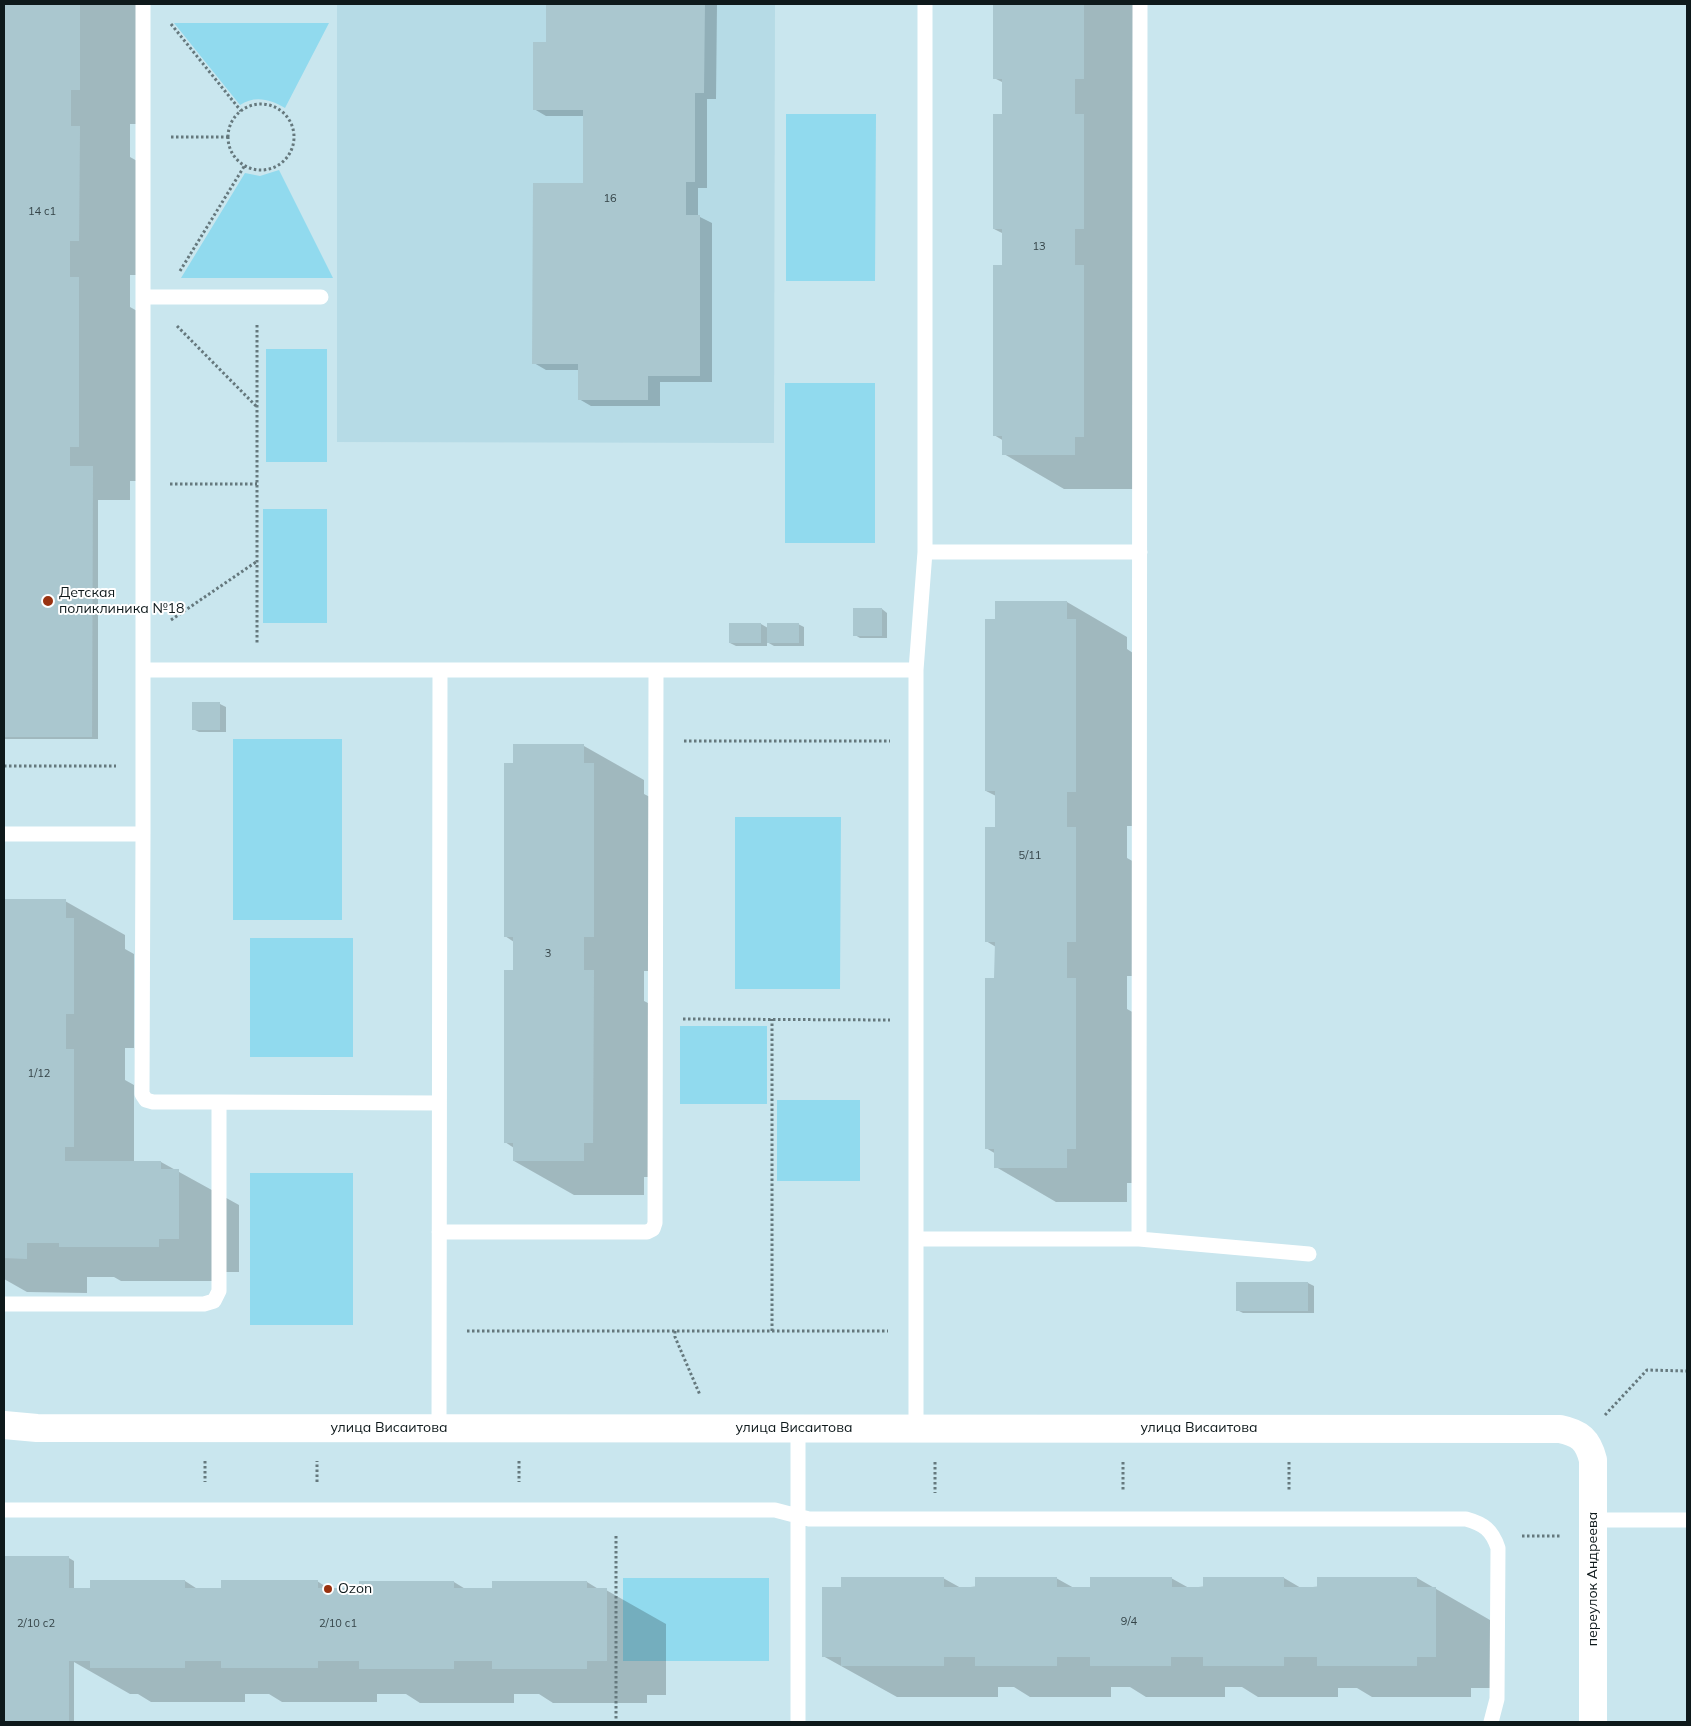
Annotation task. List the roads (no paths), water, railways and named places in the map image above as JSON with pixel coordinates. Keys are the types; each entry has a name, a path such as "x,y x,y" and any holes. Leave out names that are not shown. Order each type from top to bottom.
{"street":[{"name":"улица Висаитова","path":"4,1425 38,1428 1560,1429 1573,1431 1583,1438"},
{"name":"переулок Андреева","path":"1583,1438 1590,1448 1593,1460 1592,1722"}],"lane":[{"path":"143,4 143,137 152,297 142,484 142,1094 146,1100 153,1102 439,1103"},
{"path":"916,1428 916,670 925,552 925,4"},
{"path":"1139,1239 1140,4"},
{"path":"152,297 321,297"},
{"path":"925,552 1140,552"},
{"path":"142,670 916,670"},
{"path":"439,1428 440,670"},
{"path":"439,1232 647,1232 653,1229 655,1224 656,670"},
{"path":"4,834 142,834"},
{"path":"4,1304 204,1304 214,1301 218,1291 218,1102"},
{"path":"916,1239 1139,1239 1309,1254"},
{"path":"798,1428 798,1722"},
{"path":"4,1510 775,1510 810,1519 1466,1519 1482,1523 1493,1534 1498,1548 1497,1700 1491,1722"},
{"path":"1592,1520 1687,1520"}],"place":[{"name":"Детская поликлиника №18","path":"48,601"},
{"name":"Ozon","path":"328,1589"}]}
